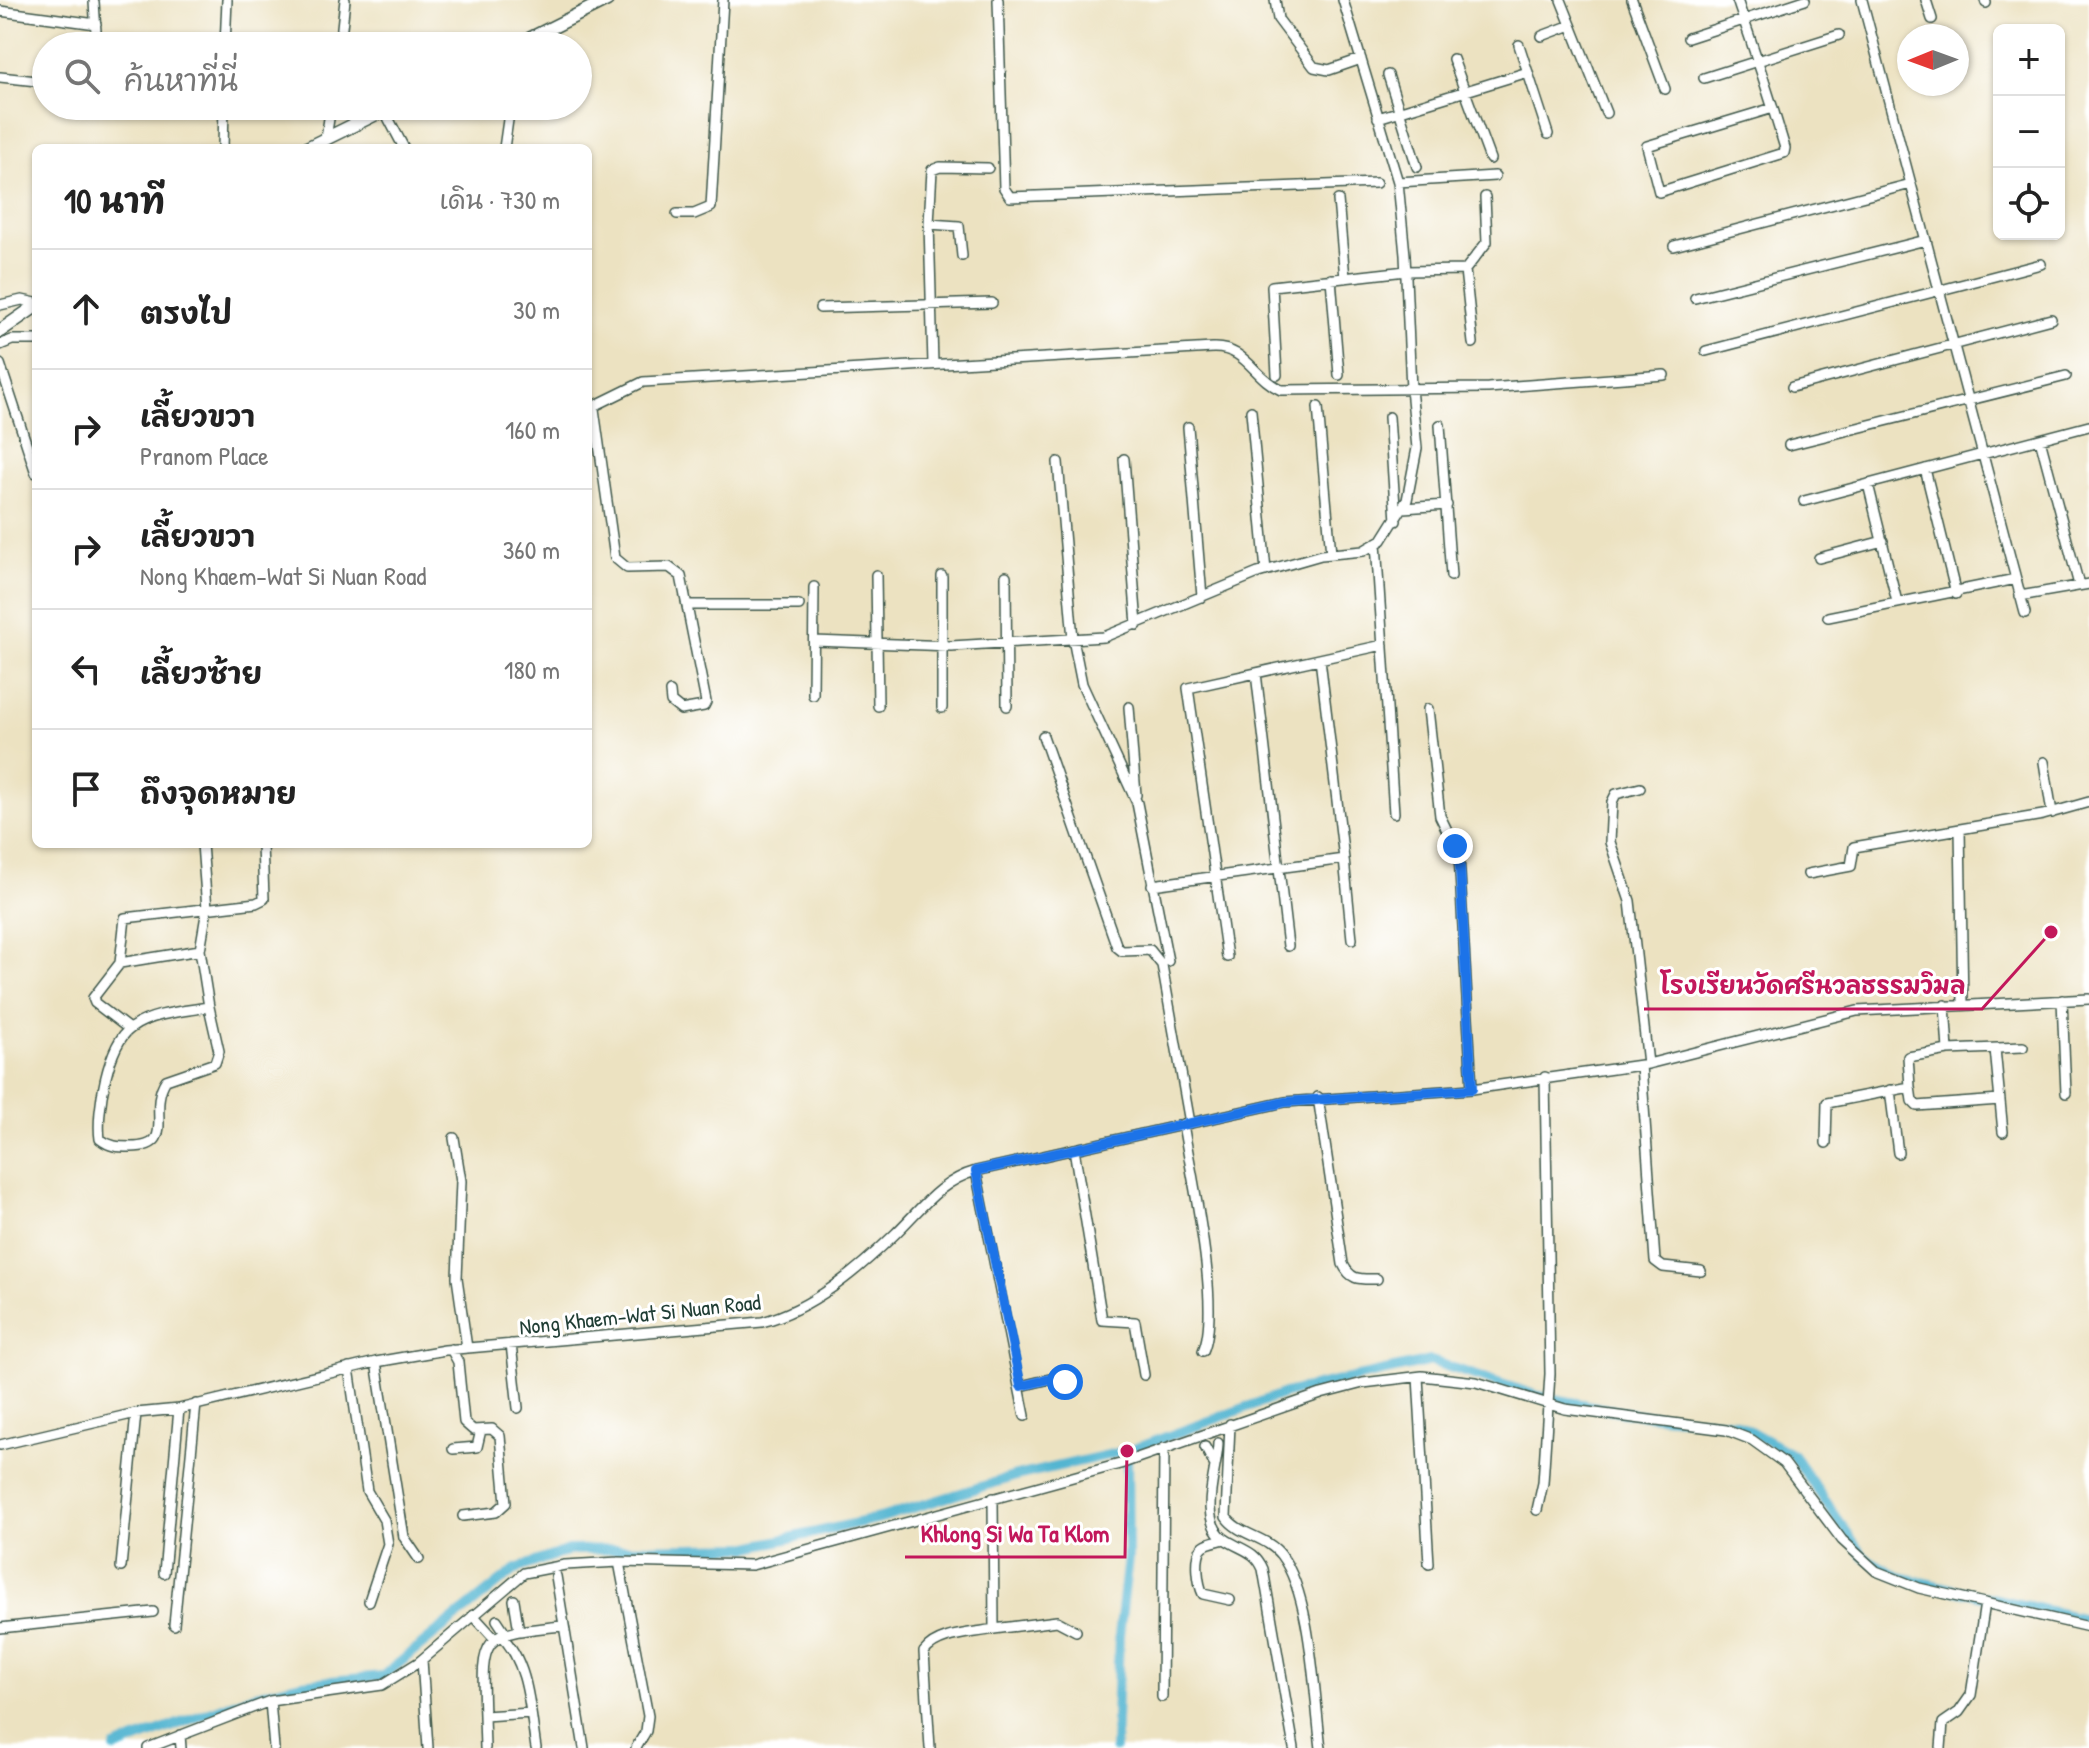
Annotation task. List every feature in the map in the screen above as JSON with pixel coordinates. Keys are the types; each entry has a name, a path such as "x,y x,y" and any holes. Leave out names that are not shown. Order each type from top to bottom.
{"main road":[{"path":"543,32 607,0"},
{"path":"315,144 363,120"},
{"path":"0,331 32,308"}],"street":[{"path":"226,32 227,0"},
{"path":"342,32 345,0"},
{"path":"677,214 694,214 711,207 723,0"},
{"path":"998,0 995,168 1010,197 1022,199 1376,183"},
{"path":"1275,0 1278,19 1299,52 1314,67 1329,70 1361,59"},
{"path":"814,641 941,646 1104,637 1266,571 1331,554 1363,551 1376,543 1396,521 1415,473 1417,448 1398,182 1343,0"},
{"path":"1561,0 1606,113"},
{"path":"1632,0 1665,89"},
{"path":"1737,0 1758,61 1773,108 1785,148 1781,155 1659,192 1647,146 1773,108"},
{"path":"1688,38 1805,0"},
{"path":"1862,0 2025,613"},
{"path":"1926,0 1932,19"},
{"path":"94,2 96,32"},
{"path":"0,11 96,24"},
{"path":"1542,36 1571,25"},
{"path":"1704,78 1839,35"},
{"path":"1519,45 1548,134"},
{"path":"1453,59 1490,159"},
{"path":"1378,118 1528,72"},
{"path":"1388,75 1417,167"},
{"path":"0,77 32,80"},
{"path":"223,144 224,120"},
{"path":"326,138 329,120"},
{"path":"393,120 402,144"},
{"path":"505,144 508,120"},
{"path":"933,364 929,224 932,170 940,167 995,168"},
{"path":"1398,182 1495,176"},
{"path":"1674,246 1911,184"},
{"path":"1473,343 1465,270 1487,242 1485,197"},
{"path":"1338,200 1345,278"},
{"path":"929,224 959,226 962,256"},
{"path":"1695,298 1926,240"},
{"path":"1706,351 2041,264"},
{"path":"1277,375 1272,286 1406,271 1465,270"},
{"path":"1331,279 1339,375"},
{"path":"0,305 22,300 32,304"},
{"path":"820,308 992,303"},
{"path":"1792,387 2051,319"},
{"path":"0,345 12,340 32,340"},
{"path":"592,408 615,393 643,382 1223,348 1234,349 1270,385 1281,390 1488,388 1664,375"},
{"path":"0,364 32,461"},
{"path":"1789,445 2066,376"},
{"path":"1318,407 1331,554"},
{"path":"1251,411 1266,571"},
{"path":"592,415 615,558 627,568 677,570 687,605 706,702 704,706 681,710 671,702 670,692"},
{"path":"1389,417 1396,521"},
{"path":"1440,425 1451,576"},
{"path":"1804,501 2089,426"},
{"path":"1188,427 1202,597"},
{"path":"2020,596 2084,584 2040,439"},
{"path":"1124,459 1137,625"},
{"path":"1058,462 1073,639 1082,684 1137,803"},
{"path":"1925,469 1956,594"},
{"path":"1868,484 1897,602"},
{"path":"1403,508 1447,505"},
{"path":"1819,558 1883,541"},
{"path":"1376,543 1394,813"},
{"path":"876,575 878,706"},
{"path":"942,576 942,708"},
{"path":"1006,576 1007,706"},
{"path":"1828,617 1897,602 1956,594 2016,579"},
{"path":"813,695 814,587"},
{"path":"687,605 799,605"},
{"path":"1227,957 1188,688 1383,645"},
{"path":"1320,659 1352,939"},
{"path":"1256,673 1288,946"},
{"path":"1129,707 1137,803 1168,961"},
{"path":"1428,709 1440,816 1459,855 1472,1089"},
{"path":"1043,736 1117,947 1122,951 1150,950 1162,965 1187,1123 1209,1301 1208,1337 1203,1351"},
{"path":"2044,762 2052,813"},
{"path":"1640,788 1616,794 1609,824 1615,861 1630,901 1644,1064 1655,1261 1663,1267 1701,1271"},
{"path":"1808,874 1851,866 1854,847 2052,813 2089,802"},
{"path":"1960,829 1963,1004"},
{"path":"202,848 207,909 200,950 218,1059 215,1063 166,1080 157,1099 159,1137 146,1147 107,1145 100,1139 99,1099 110,1065 129,1029 159,1016 209,1007"},
{"path":"129,1029 93,998 120,963 125,918 132,914 207,909 256,903 264,899 262,848"},
{"path":"1152,885 1344,859"},
{"path":"120,963 200,950"},
{"name":"Nong Khaem-Wat Si Nuan Road","path":"0,1445 136,1413 179,1409 376,1362 451,1349 762,1322 784,1316 865,1261 947,1182 976,1171 1187,1123 1318,1097 1472,1089 1644,1064 1857,1011 2089,999"},
{"path":"2062,1000 2066,1093"},
{"path":"1945,1005 1948,1050"},
{"path":"2000,1100 1917,1106 1912,1101 1908,1057 1948,1050 2023,1047"},
{"path":"1995,1049 2003,1132"},
{"path":"1537,1510 1542,1493 1550,1374 1545,1077"},
{"path":"1826,1143 1827,1103 1910,1087"},
{"path":"1890,1090 1898,1153"},
{"path":"1318,1097 1343,1264 1348,1275 1356,1279 1377,1279"},
{"path":"454,1138 461,1181 457,1278 467,1348"},
{"path":"1074,1149 1102,1320 1135,1322 1144,1375"},
{"path":"976,1171 1025,1416"},
{"path":"511,1344 518,1408"},
{"path":"451,1349 458,1362 464,1422 469,1428 492,1429 500,1436 506,1503 496,1512 463,1516"},
{"path":"376,1362 404,1537 419,1559"},
{"path":"349,1368 367,1491 384,1520 388,1544 369,1601"},
{"path":"1418,1377 1429,1564"},
{"path":"148,1748 270,1701 382,1685 422,1660 524,1573 565,1565 619,1562 752,1565 1127,1462 1164,1448 1203,1441 1216,1437 1230,1424 1363,1383 1418,1377 1476,1382 1549,1400 1726,1430 1752,1440 1784,1463 1852,1552 1876,1571 1908,1584 2089,1627"},
{"path":"1021,1386 1050,1379 1072,1386"},
{"path":"174,1625 196,1404"},
{"path":"164,1573 179,1409"},
{"path":"121,1567 136,1413"},
{"path":"1230,1424 1226,1517 1236,1527 1269,1541 1282,1556 1295,1582 1303,1609 1321,1748"},
{"path":"453,1449 477,1447 481,1430"},
{"path":"1216,1437 1213,1521 1225,1539 1251,1552 1263,1569 1294,1748"},
{"path":"1203,1441 1214,1464"},
{"path":"1162,1697 1164,1448"},
{"path":"993,1498 994,1629"},
{"path":"1225,1539 1204,1545 1200,1550 1199,1583 1203,1594 1230,1600"},
{"path":"619,1562 648,1716 646,1731 636,1748"},
{"path":"556,1576 584,1748"},
{"path":"514,1600 519,1631"},
{"path":"1941,1748 1943,1723 1959,1712 1971,1695 1985,1603"},
{"path":"486,1604 496,1618 500,1635"},
{"path":"0,1628 153,1612"},
{"path":"473,1615 500,1635 516,1654 536,1748"},
{"path":"930,1748 924,1652 931,1643 994,1629 1057,1621 1076,1631"},
{"path":"485,1748 482,1663 488,1644 500,1635 563,1626"},
{"path":"422,1660 428,1748"},
{"path":"270,1701 274,1748"},
{"path":"484,1716 531,1713"},
{"path":"180,1735 181,1748"}],"waterway":[{"path":"115,1748 255,1695 301,1684 383,1676 516,1569 569,1550 750,1547 880,1518 1016,1476 1134,1449 1285,1393 1431,1361 1538,1396 1634,1414 1734,1422 1793,1455 1864,1557 1899,1577 2089,1620"},
{"path":"1115,1748 1119,1636 1128,1558 1127,1453"}],"place":[{"name":"โรงเรียนวัดศรีนวลธรรมวิมล","path":"2051,932"},
{"name":"Khlong Si Wa Ta Klom","path":"1127,1451"}],"route":[{"path":"1065,1382 1050,1379 1021,1386 976,1171 1285,1102 1318,1097 1472,1089 1460,867 1455,846"}]}
